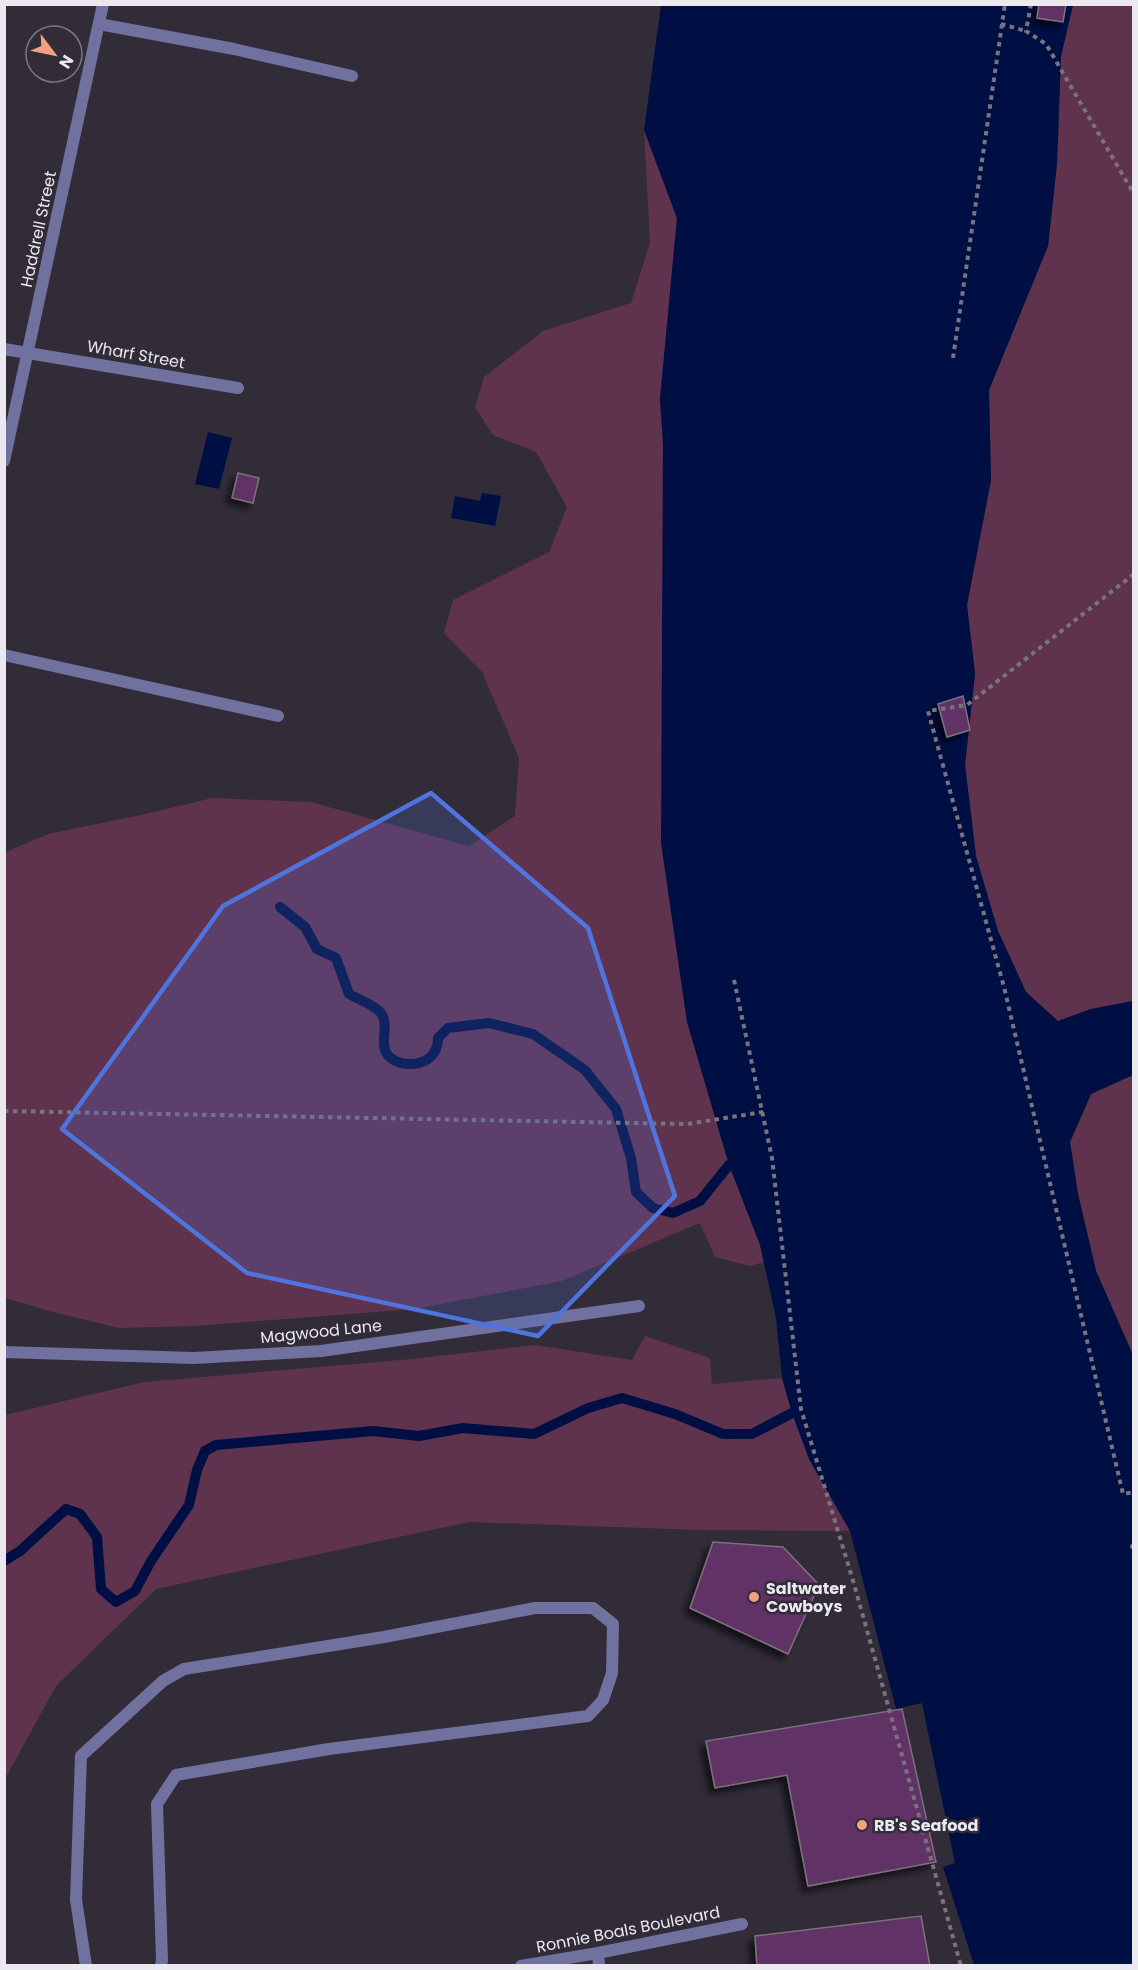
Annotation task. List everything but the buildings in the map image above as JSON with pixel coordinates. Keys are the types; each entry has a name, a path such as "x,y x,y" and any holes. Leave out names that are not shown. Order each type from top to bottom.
{"street":[{"name":"Haddrell Street","path":"4,461 104,4"},
{"path":"99,24 234,49 352,76"},
{"name":"Wharf Street","path":"4,349 238,388"},
{"path":"4,655 278,716"},
{"name":"Magwood Lane","path":"4,1352 194,1358 321,1351 639,1306"},
{"path":"86,1965 76,1900 81,1756 163,1681 184,1669 384,1637 535,1608 593,1608 613,1624 612,1673 603,1700 588,1716 328,1749 176,1775 157,1804 161,1965"},
{"name":"Ronnie Boals Boulevard","path":"521,1965 598,1959 742,1924"}],"path":[{"path":"953,358 1000,24 1005,4"},
{"path":"1026,31 1031,4"},
{"path":"1000,24 1026,31 1046,44 1134,194"},
{"path":"1134,574 967,705 928,711 1004,987 1123,1494 1134,1492"},
{"path":"734,980 772,1158 801,1409 854,1584 961,1965"},
{"path":"4,1111 687,1124 762,1112"},
{"path":"1134,1546 1132,1546 1134,1554"}],"highlighted area":[{"path":"431,793 588,928 675,1196 538,1336 247,1273 62,1129 223,906"}],"shaded area":[{"path":"661,5 1073,5 1061,56 1057,164 1048,246 989,390 991,480 967,605 975,674 965,765 976,856 998,931 1026,992 1058,1021 1091,1009 1133,1001 1133,1075 1091,1094 1070,1142 1078,1194 1096,1271 1133,1355 1133,1965 974,1965 943,1867 955,1863 922,1703 896,1709 850,1531 809,1459 792,1413 782,1378 776,1318 760,1245 729,1165 687,1022 661,843 663,444 660,399 677,218 644,130"},
{"path":"1073,5 1133,5 1133,1001 1091,1009 1058,1021 1026,992 998,931 976,856 965,765 975,674 967,605 991,480 989,390 1048,246 1057,164 1061,56"},
{"path":"644,130 677,218 660,399 663,444 760,1245 764,1262 750,1266 715,1257 700,1223 562,1281 415,1309 196,1326 119,1328 5,1298 4,853 48,834 212,798 311,802 469,846 515,816 519,758 482,672 444,633 453,600 549,552 567,507 536,452 493,435 475,407 484,377 543,331 631,303 650,243"},
{"path":"208,432 232,438 219,489 195,484"},
{"path":"482,493 501,496 495,526 451,518 455,496 480,501"},
{"path":"1133,1075 1133,1355 1096,1271 1078,1194 1070,1142 1091,1094"},
{"path":"645,1336 710,1358 712,1384 782,1378 809,1459 850,1531 700,1530 469,1522 156,1589 56,1686 5,1779 5,1415 144,1382 412,1359 535,1345 632,1360"}],"waterway":[{"path":"280,907 305,927 317,949 336,958 349,994 381,1013 384,1022 385,1050 396,1061 414,1064 431,1057 436,1049 438,1038 448,1028 489,1023 533,1034 585,1070 616,1109 631,1158 636,1192 653,1208 673,1213 700,1201 729,1165"},
{"path":"4,1561 20,1551 66,1509 80,1514 97,1537 101,1589 116,1602 135,1591 151,1561 189,1505 197,1470 205,1451 216,1445 373,1431 419,1436 463,1428 534,1434 588,1408 622,1398 675,1414 723,1434 752,1434 792,1413"}],"place":[{"name":"Saltwater Cowboys","path":"754,1597"},
{"name":"RB's Seafood","path":"862,1825"}]}
